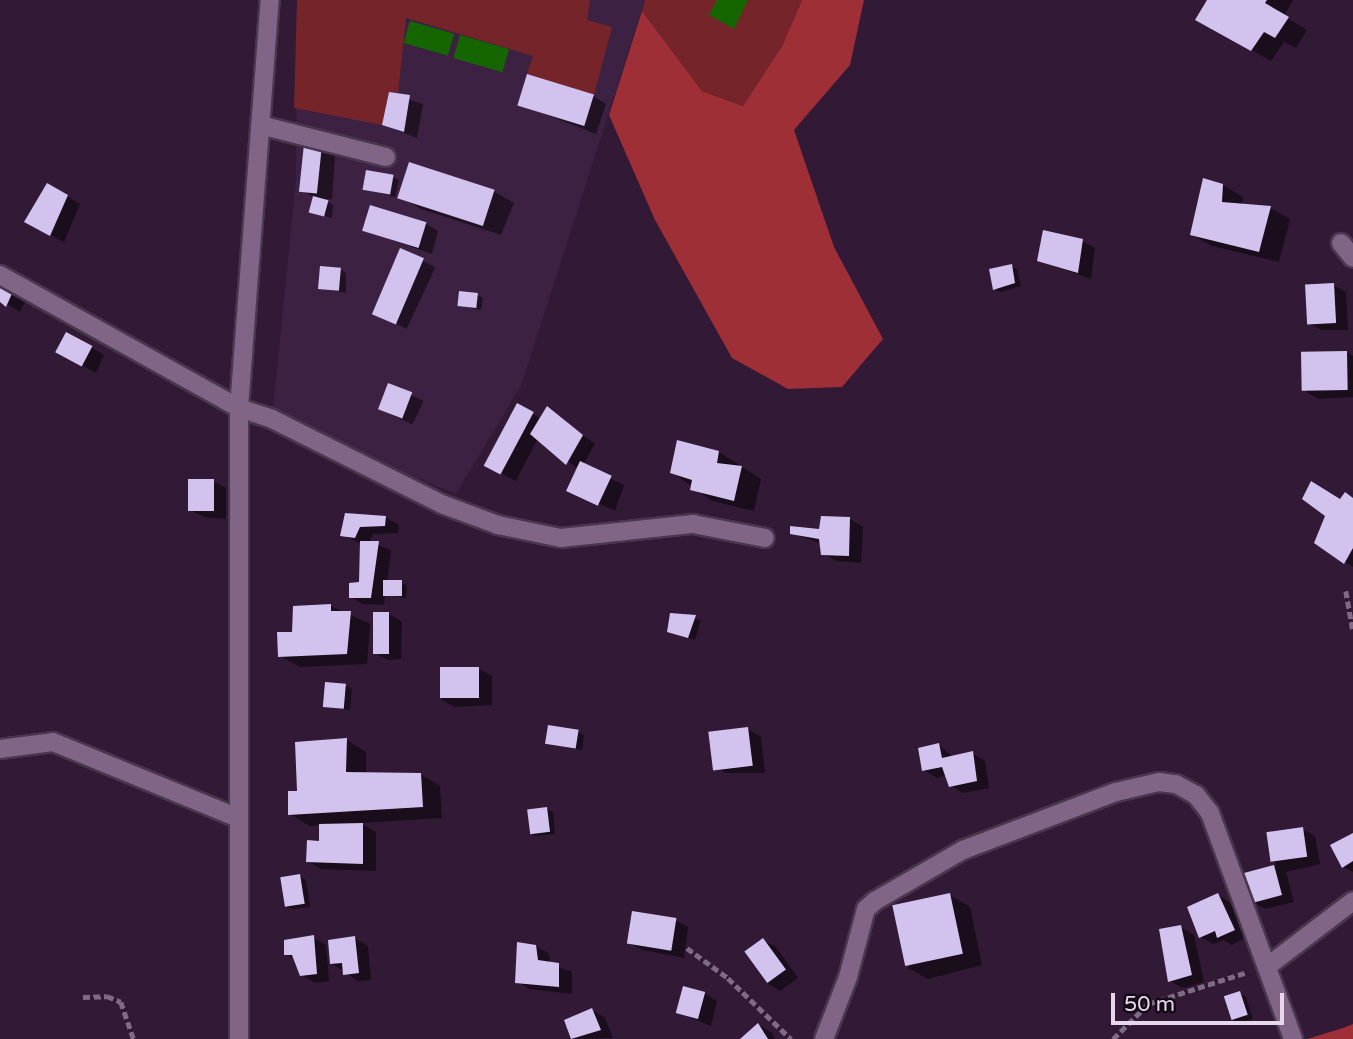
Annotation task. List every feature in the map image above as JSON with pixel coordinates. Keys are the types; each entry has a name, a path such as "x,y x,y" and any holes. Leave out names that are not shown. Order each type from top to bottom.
{"street":[{"path":"239,1039 239,408 264,126 270,0"},
{"path":"264,126 386,157"},
{"path":"1341,243 1353,258"},
{"path":"0,275 239,408 272,419 444,505 529,534 561,538 693,524 765,538"},
{"path":"0,749 53,742 238,818"},
{"path":"824,1039 848,977 866,909 875,901 963,850 1116,792 1159,782 1176,784 1196,794 1210,813 1293,1039"},
{"path":"1268,966 1353,901"}],"path":[{"path":"1346,591 1353,631"},
{"path":"687,948 728,978 792,1039"},
{"path":"1113,1039 1135,1011 1160,998 1268,966"},
{"path":"83,996 107,996 121,1002 134,1039"}],"shaded area":[{"path":"297,0 645,0 521,386 456,494 272,419 296,179"},
{"path":"297,0 590,0 587,20 612,27 594,95 527,74 533,56 406,18 398,93 389,92 382,125 294,108"},
{"path":"645,0 802,0 782,46 743,106 702,91 642,11"},
{"path":"717,0 748,0 734,29 709,15"},
{"path":"802,0 864,0 850,65 794,130 834,247 883,339 842,387 788,389 732,358 655,220 609,115 642,11 702,91 743,106 782,46"},
{"path":"410,21 454,34 448,56 404,43"},
{"path":"460,35 509,49 502,72 453,58"},
{"path":"1353,1024 1353,1039 1307,1039 1343,1028"}],"building":[{"path":"1207,0 1267,0 1265,3 1289,17 1275,38 1264,32 1251,51 1195,20"},
{"path":"527,74 594,94 584,126 517,106"},
{"path":"389,92 410,95 404,132 382,125"},
{"path":"304,144 322,146 317,194 299,192"},
{"path":"409,162 495,190 483,226 397,198"},
{"path":"366,170 394,175 390,195 363,190"},
{"path":"1203,178 1223,184 1222,202 1271,206 1259,252 1190,235"},
{"path":"47,183 68,195 50,236 24,222"},
{"path":"313,196 328,200 324,217 309,212"},
{"path":"370,205 426,222 419,248 362,231"},
{"path":"1043,230 1083,239 1078,273 1037,261"},
{"path":"400,248 424,258 396,324 372,314"},
{"path":"1012,264 1015,283 993,290 989,269"},
{"path":"320,266 341,268 339,291 318,289"},
{"path":"0,281 14,289 6,307 0,302"},
{"path":"1334,283 1336,323 1307,324 1305,285"},
{"path":"459,291 478,293 476,308 457,306"},
{"path":"66,332 92,346 82,366 55,352"},
{"path":"1347,351 1348,390 1302,391 1301,352"},
{"path":"388,383 412,392 402,418 378,409"},
{"path":"517,403 534,412 500,475 484,466"},
{"path":"547,406 583,435 566,465 530,434"},
{"path":"677,440 719,451 717,463 742,466 734,501 690,490 692,480 670,473"},
{"path":"580,461 612,476 598,506 566,491"},
{"path":"188,479 214,479 214,511 188,511"},
{"path":"1311,481 1340,499 1345,492 1353,498 1353,548 1344,564 1314,543 1325,516 1302,499"},
{"path":"345,513 386,516 385,526 360,527 355,538 340,536"},
{"path":"821,516 850,517 849,556 821,555 819,539 790,534 790,526 819,529"},
{"path":"360,541 379,541 371,598 349,598 349,583 359,582"},
{"path":"383,580 402,580 402,596 383,596"},
{"path":"331,604 331,611 351,611 347,654 278,657 277,632 292,632 293,606"},
{"path":"373,612 389,612 389,654 373,654"},
{"path":"670,613 696,615 688,638 667,632"},
{"path":"440,667 479,667 479,698 440,698"},
{"path":"325,682 346,684 344,709 323,707"},
{"path":"548,725 579,730 576,749 545,744"},
{"path":"748,727 753,766 713,771 708,732"},
{"path":"347,738 346,772 421,773 423,807 288,815 288,791 297,791 295,742"},
{"path":"939,743 942,758 973,751 977,781 949,787 942,767 922,771 918,748"},
{"path":"547,807 550,832 530,834 527,809"},
{"path":"363,823 363,864 306,862 307,840 319,841 319,824"},
{"path":"1303,827 1307,857 1271,862 1266,832"},
{"path":"1353,833 1353,861 1342,868 1330,845"},
{"path":"1274,865 1282,895 1249,904 1241,874"},
{"path":"300,874 305,904 285,907 280,877"},
{"path":"950,893 963,954 905,966 892,905"},
{"path":"1218,893 1235,930 1217,938 1215,931 1199,938 1187,907"},
{"path":"632,911 676,918 671,951 627,944"},
{"path":"1181,925 1192,975 1168,982 1159,929"},
{"path":"314,935 317,974 300,976 292,955 284,955 284,940"},
{"path":"355,936 359,973 343,975 342,963 330,964 328,940"},
{"path":"763,938 786,970 767,983 744,952"},
{"path":"517,942 536,945 538,960 559,963 559,987 515,983"},
{"path":"683,986 705,992 698,1019 676,1013"},
{"path":"1240,991 1248,1015 1232,1020 1224,996"},
{"path":"592,1008 601,1030 571,1039 564,1020"},
{"path":"758,1023 768,1039 740,1039"}]}
